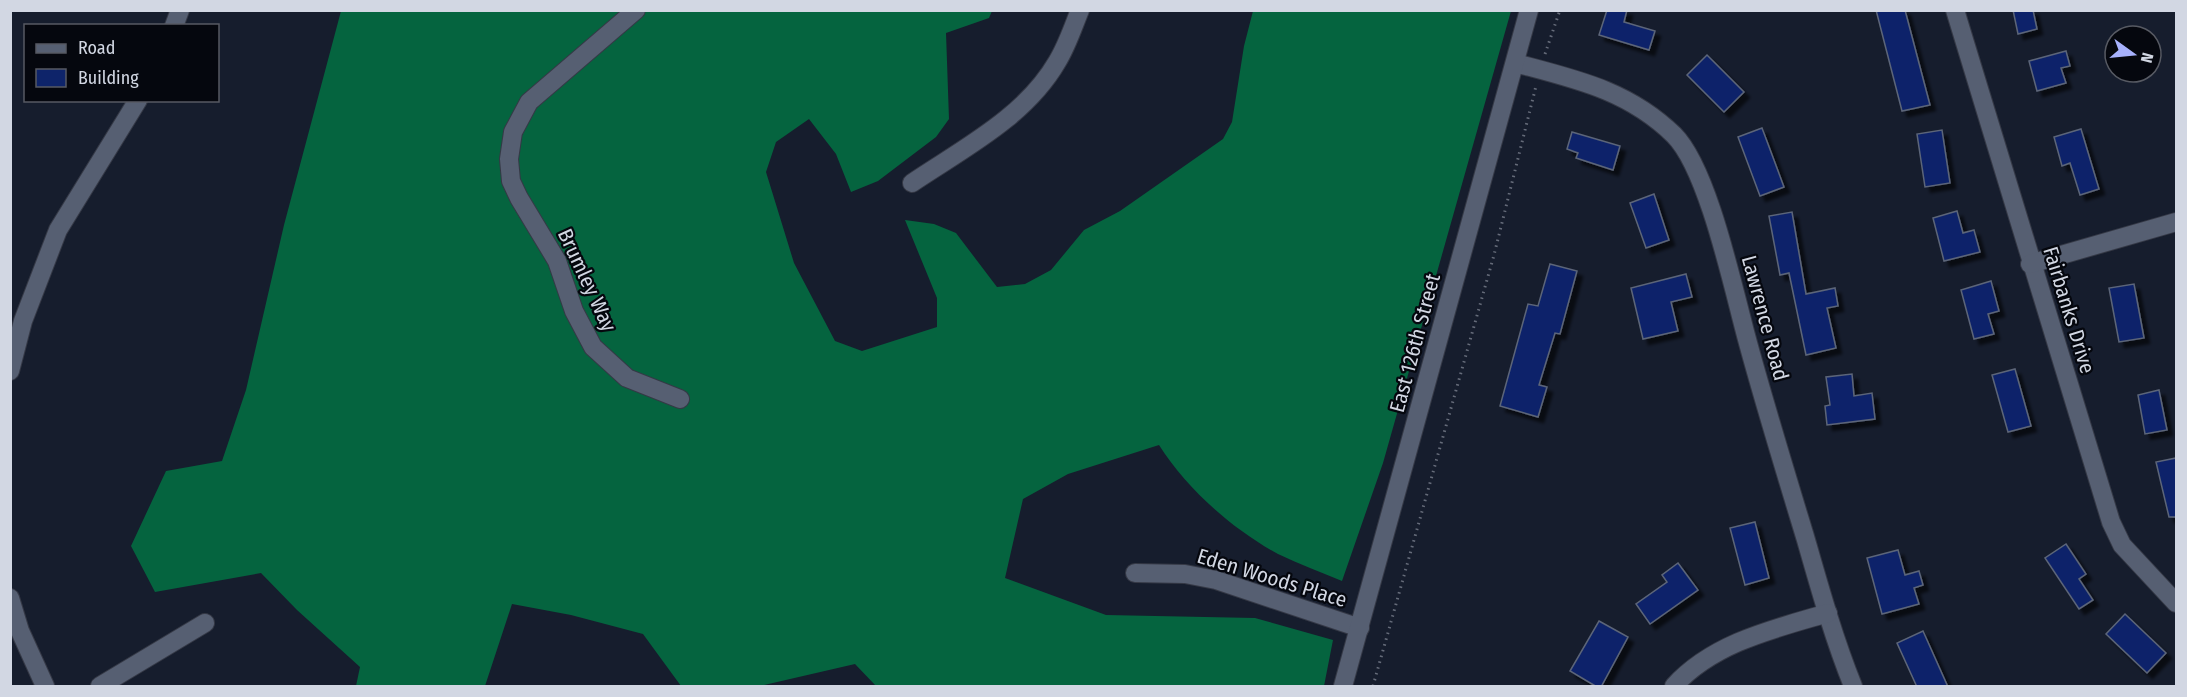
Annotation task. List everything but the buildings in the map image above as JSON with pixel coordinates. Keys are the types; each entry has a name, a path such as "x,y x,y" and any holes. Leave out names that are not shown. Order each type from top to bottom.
{"street":[{"name":"Brumley Way","path":"636,10 529,102 513,132 509,159 511,182 557,261 574,311 593,347 627,378 680,399"},
{"path":"912,183 1005,120 1026,102 1058,61 1080,10"},
{"name":"East 126th Street","path":"1343,687 1529,10"},
{"name":"Fairbanks Drive","path":"1955,10 2030,264 2111,522 2122,545 2176,603"},
{"name":"Lawrence Road","path":"1515,63 1610,91 1640,106 1676,137 1693,165 1714,217 1760,388 1828,613 1854,687"},
{"path":"10,371 23,321 58,230 137,102"},
{"path":"2030,264 2176,222"},
{"name":"Eden Woods Place","path":"1135,573 1185,574 1216,580 1360,628"},
{"path":"10,598 20,631 45,687"},
{"path":"1674,687 1704,658 1757,634 1828,613"},
{"path":"99,687 205,623"}],"path":[{"path":"1373,687 1494,255 1541,70 1560,10"}],"green space":[{"path":"341,11 992,11 989,18 946,33 949,119 936,137 878,181 851,192 836,154 809,119 776,142 766,172 794,263 835,341 862,351 937,327 937,298 905,220 934,224 956,233 997,287 1025,284 1051,270 1084,230 1120,211 1223,139 1232,122 1244,46 1253,11 1511,11 1383,463 1342,581 1278,554 1244,533 1197,492 1159,445 1068,474 1023,499 1005,578 1106,615 1255,618 1333,640 1324,686 876,686 855,664 760,686 681,686 643,634 571,615 512,604 485,686 356,686 360,667 297,610 261,573 155,592 131,546 166,471 222,461 246,390 284,225"}]}
